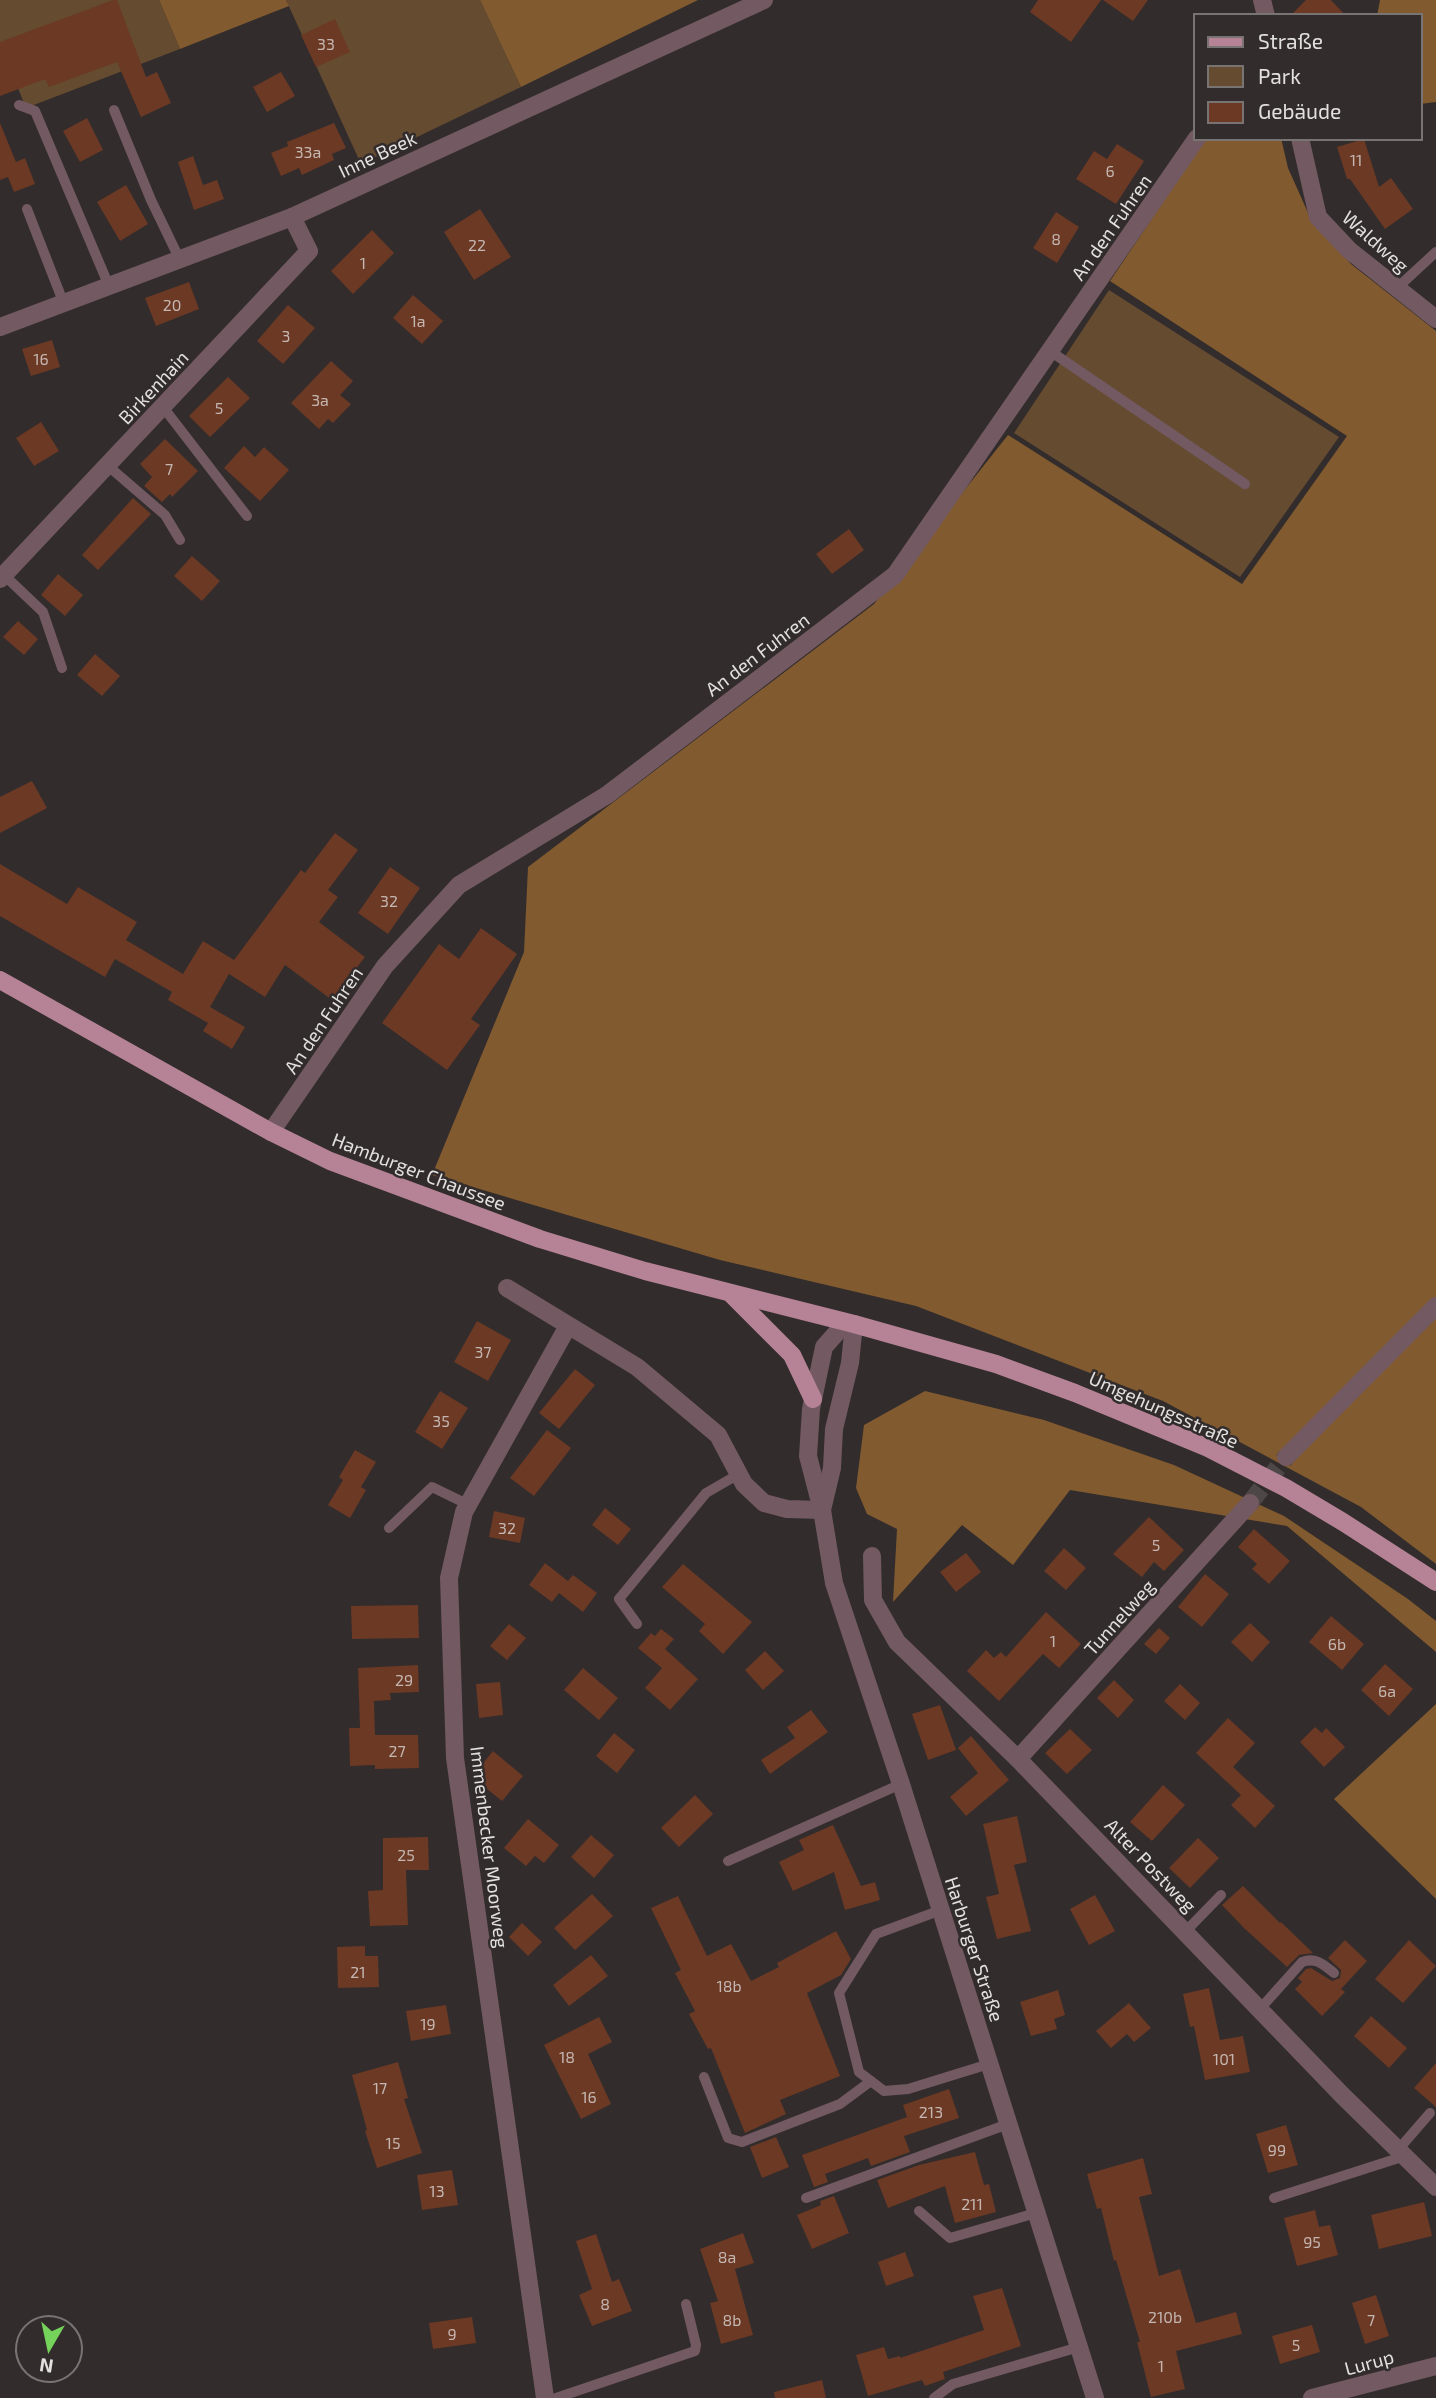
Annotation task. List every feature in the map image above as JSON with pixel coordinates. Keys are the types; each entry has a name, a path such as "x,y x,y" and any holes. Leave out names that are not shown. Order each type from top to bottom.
{"main road":[{"name":"Hamburger Chaussee","path":"0,979 271,1132 330,1161 541,1239 645,1271 854,1324"},
{"path":"729,1293 792,1355 813,1399"},
{"name":"Umgehungsstraße","path":"854,1324 996,1364 1075,1393 1208,1448 1286,1488 1436,1582"}],"street":[{"name":"Inne Beek","path":"0,327 292,217 764,0"},
{"name":"An den Fuhren","path":"271,1132 385,966 459,886 607,795 895,575 1197,140"},
{"name":"Waldweg","path":"1300,140 1318,217 1349,250 1436,319"},
{"name":"Birkenhain","path":"2,577 309,251 292,217"},
{"path":"507,1288 637,1367 718,1435 744,1484 764,1503 788,1509 822,1510"},
{"path":"1286,1457 1436,1306"},
{"name":"Harburger Straße","path":"822,1510 832,1468 834,1429 850,1363 854,1324 839,1330 824,1347 813,1399 808,1456 822,1510 834,1583 901,1784 1095,2398"},
{"name":"Immenbecker Moorweg","path":"545,2398 455,1758 449,1578 464,1512 568,1326"},
{"name":"Tunnelweg","path":"1018,1759 1250,1503"},
{"name":"Alter Postweg","path":"873,1556 873,1600 897,1642 1018,1759 1342,2095 1436,2187"},
{"name":"Lurup","path":"1312,2398 1436,2366"}],"lane":[{"path":"19,105 35,111 109,286"},
{"path":"114,110 151,200 180,260"},
{"path":"27,209 64,303"},
{"path":"1397,288 1436,252"},
{"path":"1050,351 1245,484"},
{"path":"163,407 247,516"},
{"path":"107,465 165,515 180,540"},
{"path":"2,577 43,612 62,668"},
{"path":"637,1624 619,1599 706,1493 738,1474"},
{"path":"389,1528 432,1487 469,1504"},
{"path":"728,1861 901,1784"},
{"path":"1186,1931 1221,1895"},
{"path":"941,1910 876,1934 839,1993 859,2072 884,2091 908,2089 989,2064"},
{"path":"1260,2009 1302,1962 1319,1960 1334,1973"},
{"path":"704,2077 728,2138 742,2142 840,2104 871,2081"},
{"path":"1274,2198 1401,2153 1430,2113"},
{"path":"806,2198 1008,2124"},
{"path":"919,2211 950,2238 1037,2213"},
{"path":"556,2398 695,2351 686,2304"},
{"path":"934,2398 953,2384 1079,2347"}],"green space":[{"path":"0,0 159,0 180,49 26,108 0,44"},
{"path":"286,0 480,0 521,87 361,164"},
{"path":"1109,290 1339,437 1240,577 1014,433"}],"shaded area":[{"path":"159,0 286,0 289,6 180,49"},
{"path":"480,0 698,0 521,87"},
{"path":"1380,0 1436,0 1436,102 1422,104 1422,14 1377,14"},
{"path":"1205,140 1281,140 1288,168 1309,215 1351,264 1436,331 1436,1564 1361,1507 1163,1401 916,1306 720,1260 432,1175 524,952 528,867 874,604 1008,435 1242,584 1347,436 1110,281"},
{"path":"925,1391 1044,1420 1174,1465 1284,1516 1408,1599 1436,1621 1436,1652 1287,1526 1070,1490 1013,1565 962,1525 893,1602 897,1529 867,1514 856,1488 864,1425"},
{"path":"1436,1704 1436,1899 1334,1799"}],"building":[{"path":"117,0 146,77 157,72 171,103 141,117 117,62 49,87 45,79 0,96 0,42"},
{"path":"1038,0 1101,0 1071,42 1030,12"},
{"path":"1103,0 1148,0 1133,21"},
{"path":"1306,0 1331,0 1344,14 1292,14"},
{"path":"335,19 350,52 316,67 301,35"},
{"path":"281,72 295,96 267,112 253,87"},
{"path":"87,118 103,150 80,162 63,131"},
{"path":"0,123 16,162 25,158 35,184 14,192 8,177 0,180"},
{"path":"334,123 346,148 332,154 334,160 302,175 299,168 281,176 271,153 288,146 287,142"},
{"path":"1364,140 1379,187 1391,178 1413,209 1385,229 1350,179 1347,179 1337,147"},
{"path":"1117,144 1144,161 1116,204 1076,179 1094,151 1107,159"},
{"path":"193,156 203,185 217,180 224,199 194,210 178,162"},
{"path":"126,185 148,224 120,241 97,202"},
{"path":"480,209 511,257 474,280 444,232"},
{"path":"1056,212 1079,227 1057,263 1033,248"},
{"path":"372,230 394,253 353,294 331,271"},
{"path":"189,282 199,309 156,326 145,298"},
{"path":"413,295 443,321 422,344 393,318"},
{"path":"288,305 315,328 283,364 257,341"},
{"path":"52,340 60,367 31,376 22,349"},
{"path":"331,361 353,381 340,395 351,404 333,423 328,419 319,429 291,403"},
{"path":"228,377 250,398 210,437 189,416"},
{"path":"41,422 59,451 34,466 16,438"},
{"path":"165,439 198,471 172,497 170,494 162,502 144,486 152,477 140,464"},
{"path":"244,446 255,457 264,447 289,470 260,501 224,468"},
{"path":"133,498 151,514 98,570 82,555"},
{"path":"849,529 864,550 832,574 816,554"},
{"path":"192,556 220,581 202,601 174,576"},
{"path":"58,574 83,595 65,616 41,595"},
{"path":"18,621 38,639 24,655 3,637"},
{"path":"95,654 120,676 102,696 77,675"},
{"path":"32,781 47,808 0,833 0,797"},
{"path":"335,833 358,850 328,890 338,897 319,922 365,957 332,1000 285,965 265,997 229,974 210,1007 245,1027 232,1049 203,1031 208,1023 168,1000 172,992 115,959 105,977 0,916 0,864 67,904 78,887 137,922 126,940 183,974 203,941 234,960 301,870 305,873"},
{"path":"390,867 420,888 388,934 358,913"},
{"path":"481,928 517,954 471,1019 480,1025 447,1070 382,1023 439,944 459,959"},
{"path":"477,1321 511,1340 488,1381 454,1362"},
{"path":"575,1369 595,1385 559,1429 539,1413"},
{"path":"440,1391 468,1408 442,1449 415,1432"},
{"path":"547,1430 571,1448 534,1496 510,1478"},
{"path":"355,1450 376,1462 361,1487 366,1490 350,1518 328,1505 343,1480 339,1477"},
{"path":"605,1508 631,1529 618,1545 592,1525"},
{"path":"494,1511 525,1518 520,1543 489,1537"},
{"path":"1149,1517 1184,1550 1164,1571 1154,1562 1142,1577 1113,1554"},
{"path":"1254,1529 1290,1561 1269,1584 1252,1569 1257,1564 1238,1547"},
{"path":"1064,1548 1086,1568 1066,1590 1044,1571"},
{"path":"966,1553 981,1572 956,1592 940,1572"},
{"path":"545,1563 568,1581 573,1575 597,1593 583,1612 559,1593 552,1602 529,1585"},
{"path":"683,1564 752,1622 723,1654 699,1631 705,1624 662,1587"},
{"path":"1205,1574 1229,1594 1202,1627 1178,1607"},
{"path":"418,1605 419,1638 352,1639 351,1606"},
{"path":"1046,1612 1081,1644 1059,1668 1043,1654 999,1701 967,1671 986,1650 994,1658 1001,1652 1006,1657"},
{"path":"1331,1616 1364,1644 1342,1670 1309,1642"},
{"path":"1250,1623 1270,1642 1252,1662 1231,1642"},
{"path":"509,1624 526,1638 507,1660 490,1646"},
{"path":"1159,1628 1170,1638 1156,1654 1144,1644"},
{"path":"661,1629 674,1639 665,1649 698,1679 670,1710 645,1688 662,1668 638,1648 651,1633 655,1636"},
{"path":"765,1651 784,1671 763,1690 745,1670"},
{"path":"1385,1664 1413,1689 1389,1716 1361,1690"},
{"path":"418,1665 419,1692 390,1693 391,1700 374,1701 375,1735 418,1735 419,1768 375,1769 375,1765 350,1766 349,1728 360,1728 358,1668"},
{"path":"583,1668 618,1698 599,1720 564,1690"},
{"path":"1114,1680 1134,1700 1118,1718 1097,1698"},
{"path":"500,1682 503,1715 479,1718 476,1684"},
{"path":"1180,1684 1200,1703 1185,1720 1164,1701"},
{"path":"940,1705 956,1750 928,1760 912,1714"},
{"path":"811,1710 828,1732 770,1774 761,1760 795,1738 787,1727"},
{"path":"1228,1718 1255,1743 1233,1767 1275,1806 1255,1828 1231,1805 1241,1795 1196,1753"},
{"path":"1315,1727 1322,1733 1326,1728 1345,1747 1324,1767 1300,1742"},
{"path":"1070,1729 1092,1750 1067,1774 1045,1753"},
{"path":"614,1733 635,1750 617,1773 596,1756"},
{"path":"971,1736 1009,1780 966,1816 950,1797 978,1773 958,1748"},
{"path":"493,1751 523,1776 502,1801 472,1777"},
{"path":"1163,1785 1185,1805 1152,1841 1130,1822"},
{"path":"695,1795 713,1814 679,1847 661,1828"},
{"path":"1017,1816 1027,1862 1014,1865 1031,1931 997,1939 986,1897 999,1894 983,1824"},
{"path":"528,1819 559,1845 544,1863 535,1856 526,1866 504,1848"},
{"path":"833,1825 861,1886 875,1882 880,1900 845,1910 834,1872 793,1891 779,1862 804,1850 799,1840"},
{"path":"591,1835 614,1855 594,1878 571,1857"},
{"path":"428,1837 429,1870 406,1870 408,1925 370,1926 368,1891 383,1890 383,1838"},
{"path":"1198,1838 1219,1858 1190,1888 1169,1868"},
{"path":"1243,1886 1313,1953 1299,1955 1287,1967 1244,1928 1222,1905"},
{"path":"592,1894 613,1916 575,1950 554,1928"},
{"path":"1095,1895 1115,1931 1089,1945 1070,1909"},
{"path":"678,1896 707,1956 731,1944 751,1981 779,1967 777,1963 836,1931 851,1959 841,1975 807,1993 840,2076 780,2100 786,2114 745,2133 711,2048 708,2049 689,2014 695,2011 675,1973 681,1970 651,1908"},
{"path":"522,1923 542,1942 528,1956 509,1937"},
{"path":"1345,1940 1367,1961 1341,1989 1345,1992 1322,2016 1295,1989 1302,1982 1298,1978 1306,1969 1311,1968 1332,1981 1340,1978 1341,1970 1328,1958"},
{"path":"1409,1940 1436,1966 1403,2003 1375,1979"},
{"path":"365,1946 365,1956 378,1956 379,1987 338,1988 337,1947"},
{"path":"591,1955 608,1976 569,2006 553,1985"},
{"path":"1209,1988 1220,2040 1243,2036 1250,2072 1205,2080 1194,2026 1190,2027 1183,1994"},
{"path":"1058,1990 1065,2015 1054,2019 1057,2029 1031,2036 1020,2002"},
{"path":"1129,2003 1151,2028 1134,2042 1127,2034 1111,2048 1096,2031"},
{"path":"446,2005 451,2034 411,2041 406,2011"},
{"path":"1371,2016 1407,2048 1389,2068 1354,2036"},
{"path":"599,2017 612,2042 588,2054 611,2104 581,2119 544,2045"},
{"path":"398,2062 408,2098 404,2099 422,2153 377,2168 352,2075"},
{"path":"1436,2063 1436,2107 1414,2088"},
{"path":"949,2089 959,2118 904,2136 910,2152 871,2166 868,2158 825,2174 828,2182 814,2187 802,2155 907,2117 903,2105"},
{"path":"1286,2125 1298,2165 1268,2173 1256,2134"},
{"path":"776,2137 789,2167 762,2178 750,2147"},
{"path":"975,2152 984,2185 989,2184 996,2212 955,2223 945,2186 888,2208 877,2180 919,2165"},
{"path":"1143,2158 1152,2194 1139,2197 1159,2276 1180,2269 1196,2323 1236,2312 1242,2334 1176,2351 1185,2389 1151,2397 1137,2342 1140,2342 1116,2260 1114,2261 1101,2208 1097,2209 1087,2174"},
{"path":"452,2170 458,2205 422,2210 417,2175"},
{"path":"834,2196 849,2233 812,2249 797,2215"},
{"path":"1424,2202 1432,2236 1379,2249 1371,2215"},
{"path":"1315,2210 1319,2227 1330,2225 1338,2255 1297,2266 1284,2218"},
{"path":"743,2233 754,2263 735,2269 753,2335 721,2344 710,2303 718,2301 700,2249"},
{"path":"596,2234 612,2282 619,2279 632,2311 592,2326 579,2295 592,2289 576,2241"},
{"path":"905,2252 914,2276 886,2286 878,2262"},
{"path":"1002,2288 1021,2346 943,2372 945,2379 925,2386 922,2380 868,2396 856,2355 884,2347 888,2359 900,2358 984,2330 973,2296"},
{"path":"1376,2295 1389,2336 1365,2344 1352,2303"},
{"path":"472,2317 476,2343 433,2349 429,2323"},
{"path":"1312,2325 1320,2352 1280,2364 1272,2336"},
{"path":"822,2380 826,2398 775,2398 774,2392"}],"tunnel":[{"path":"1250,1503 1286,1457"}]}
